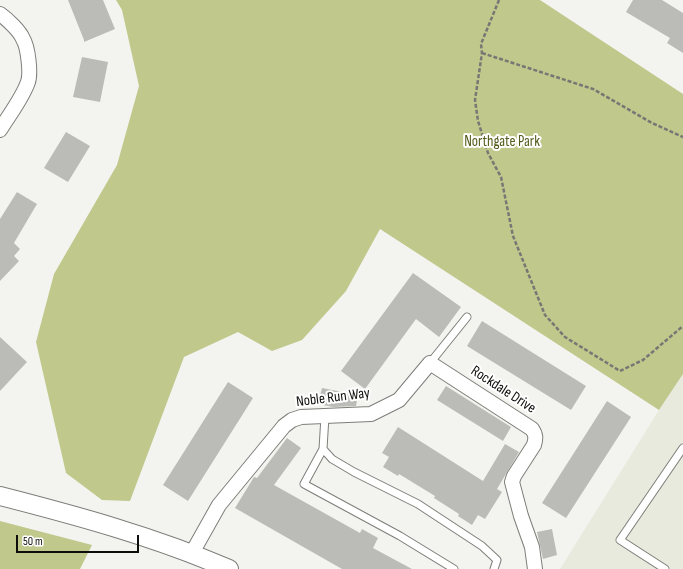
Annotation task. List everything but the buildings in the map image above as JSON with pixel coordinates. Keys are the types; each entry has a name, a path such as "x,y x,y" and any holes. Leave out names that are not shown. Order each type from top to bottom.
{"street":[{"path":"0,14 24,39 30,66 28,81 23,93 0,130"},
{"name":"Noble Run Way","path":"192,553 219,505 284,426 292,420 301,417 371,414 400,400 430,363"},
{"name":"Rockdale Drive","path":"430,363 532,429 535,434 536,439 534,445 514,476 512,482 521,516 532,548 535,569"},
{"path":"0,496 93,520 192,553 229,569"}],"lane":[{"path":"430,363 467,317"},
{"path":"325,416 324,449 304,484 400,536 454,569"},
{"path":"665,569 620,540 683,448"},
{"path":"324,449 332,459 354,472 418,504 482,546 496,560 494,569"}],"path":[{"path":"499,0 481,44 482,53 475,100 478,121 488,153 501,177 512,236 545,315 565,337 620,371 643,360 683,326"},
{"path":"482,53 593,89 652,123 683,137"}],"shaded area":[{"path":"683,374 683,569 560,569 659,410"}],"green space":[{"name":"Northgate Park","path":"116,0 540,0 683,94 683,374 659,410 380,229 346,291 302,340 272,351 238,332 184,357 130,501 102,500 66,473 36,342 54,274 117,165 139,86 122,10"},
{"path":"0,521 92,545 80,569 0,569"}]}
